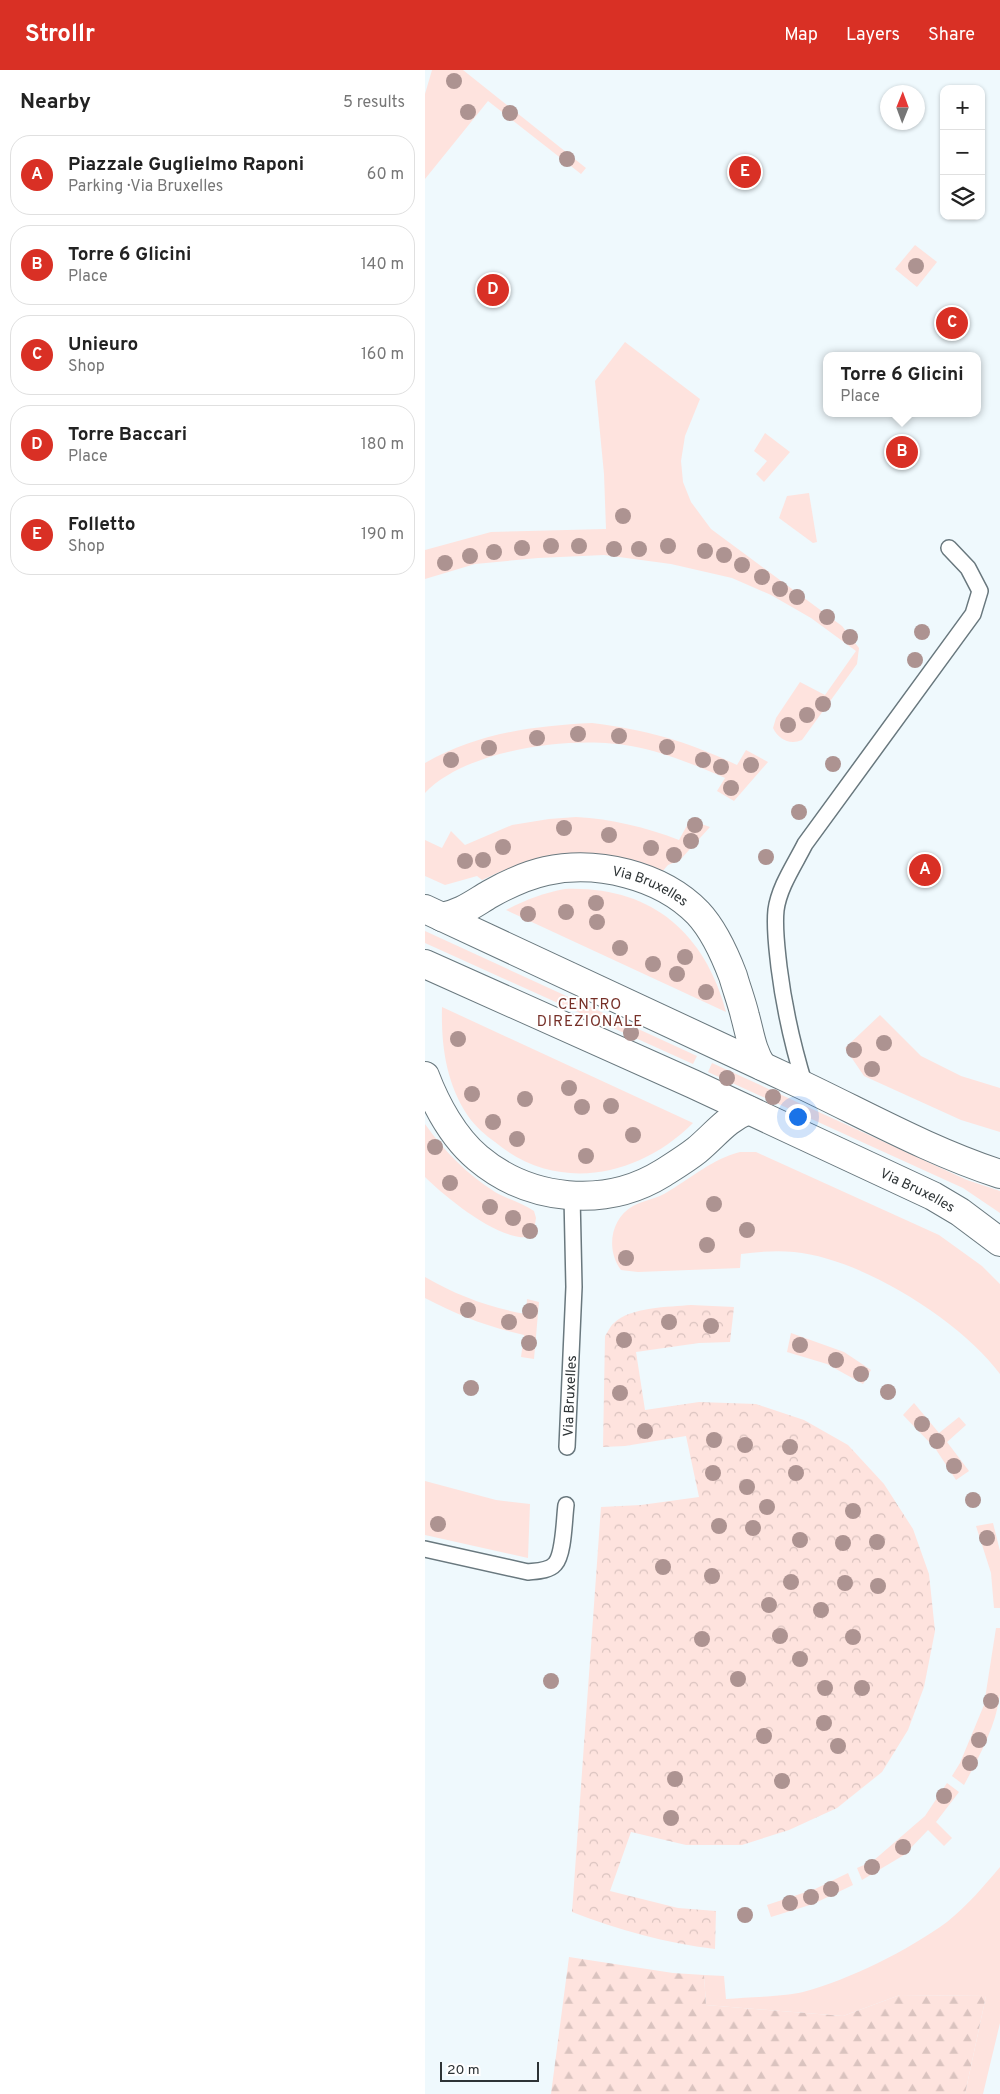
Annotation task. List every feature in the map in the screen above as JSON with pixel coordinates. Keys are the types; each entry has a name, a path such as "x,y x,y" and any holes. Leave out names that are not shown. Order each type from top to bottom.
{"street":[{"name":"Via Bruxelles","path":"434,913 457,914 491,893 545,871 574,867 600,868 634,876 659,886 678,896 698,913 711,930 732,973 752,1048 762,1066"},
{"name":"Via Bruxelles","path":"434,913 805,1086 936,1150 967,1164 1000,1174"},
{"name":"Via Bruxelles","path":"425,964 933,1196 960,1212 1000,1242"},
{"path":"425,1076 440,1109 452,1127 478,1158 519,1184 542,1192 572,1196 599,1195 621,1190 661,1174 697,1150 726,1122 748,1110"}],"lane":[{"path":"805,1086 795,1054 783,993 776,939 776,909 786,881 805,844 973,614 980,591 968,568 949,548"},
{"name":"Via Bruxelles","path":"567,1447 574,1287 572,1196"},
{"path":"425,1549 528,1572 543,1570 554,1565 560,1554 566,1506"}],"green space":[{"path":"432,70 463,70 586,168 581,174 488,101 425,179 425,94"},
{"path":"915,245 937,262 917,287 895,269"},
{"path":"625,342 700,399 685,436 681,461 683,482 691,502 711,529 842,626 859,648 857,664 802,740 789,742 778,736 773,728 776,718 800,682 825,695 856,651 811,618 771,595 732,578 671,564 604,555 538,558 475,564 425,579 425,550 491,532 606,529 604,474 595,381"},
{"path":"765,433 790,452 764,482 756,474 767,461 754,451"},
{"path":"809,493 817,542 813,543 779,518 787,496"},
{"path":"592,723 630,729 666,738 701,749 737,765 746,750 768,762 734,801 717,791 725,778 667,755 631,746 607,743 552,744 493,756 466,766 443,778 425,793 425,763 445,753 485,738 506,733 548,726"},
{"path":"576,817 628,824 679,840 690,820 710,827 680,860 668,865 661,873 637,863 614,857 571,854 528,862 482,880 477,876 445,885 425,876 425,840 442,848 451,831 465,845 512,825"},
{"path":"565,889 595,890 623,896 647,905 669,919 688,937 704,958 716,983 726,1012 506,910 534,897"},
{"path":"425,931 697,1056 693,1064 425,943"},
{"path":"442,1007 693,1123 672,1141 648,1156 623,1166 597,1172 571,1173 545,1169 519,1158 480,1130 468,1116 461,1103 446,1063"},
{"path":"880,1015 921,1056 961,1076 1000,1088 1000,1132 961,1120 864,1076 845,1048"},
{"path":"712,1063 967,1180 1000,1191 1000,1213 963,1188 708,1072"},
{"path":"425,1124 448,1153 475,1178 495,1192 534,1211 536,1218 533,1236 521,1237 507,1234 491,1227 460,1207 425,1177"},
{"path":"740,1152 756,1152 939,1235 982,1266 1000,1284 1000,1374 961,1333 907,1295 849,1266 820,1257 781,1251 741,1254 740,1268 638,1272 621,1270 616,1262 612,1244 615,1227 625,1212 637,1204 664,1194 720,1159"},
{"path":"425,1277 449,1290 474,1300 526,1314 527,1299 539,1302 534,1359 521,1357 524,1335 473,1320 425,1298"},
{"path":"691,1305 734,1307 730,1342 699,1343 636,1352 645,1410 699,1402 756,1404 804,1420 848,1445 884,1484 913,1529 929,1574 935,1631 924,1687 908,1730 882,1772 837,1808 789,1830 742,1845 686,1845 631,1832 610,1891 678,1908 716,1911 715,1949 642,1935 572,1912 601,1507 641,1505 699,1497 686,1436 625,1446 603,1447 605,1336 613,1324 630,1314 661,1307"},
{"path":"791,1333 844,1352 871,1370 863,1384 827,1364 787,1352"},
{"path":"914,1403 939,1433 959,1417 966,1425 947,1442 969,1471 956,1480 935,1448 903,1415"},
{"path":"425,1481 496,1500 530,1504 528,1558 425,1535"},
{"path":"993,1523 1000,1551 1000,1608 994,1608 991,1573 976,1526"},
{"path":"996,1628 1000,1628 1000,1694 998,1706 986,1741 964,1785 952,1776 960,1763 984,1705"},
{"path":"947,1783 959,1792 936,1822 952,1838 944,1846 928,1830 904,1855 862,1880 857,1868 873,1861 925,1816"},
{"path":"1000,1867 1000,2023 983,2094 965,2094 986,1996 900,1995 843,2016 706,2005 704,1975 724,1976 726,1999 765,1997 803,1992 859,1972 897,1953 947,1922 968,1903"},
{"path":"848,1873 853,1885 813,1904 771,1917 767,1905 815,1889"},
{"path":"569,1957 673,1973 704,1975 706,2005 843,2016 900,1995 986,1996 965,2094 551,2094"}],"place":[{"name":"Folletto","path":"745,172"},
{"name":"Torre Baccari","path":"493,290"},
{"name":"Unieuro","path":"952,323"},
{"name":"Torre 6 Glicini","path":"902,452"},
{"name":"Piazzale Guglielmo Raponi","path":"925,870"}],"district":[{"name":"CENTRO DIREZIONALE","path":"590,1012"}]}
